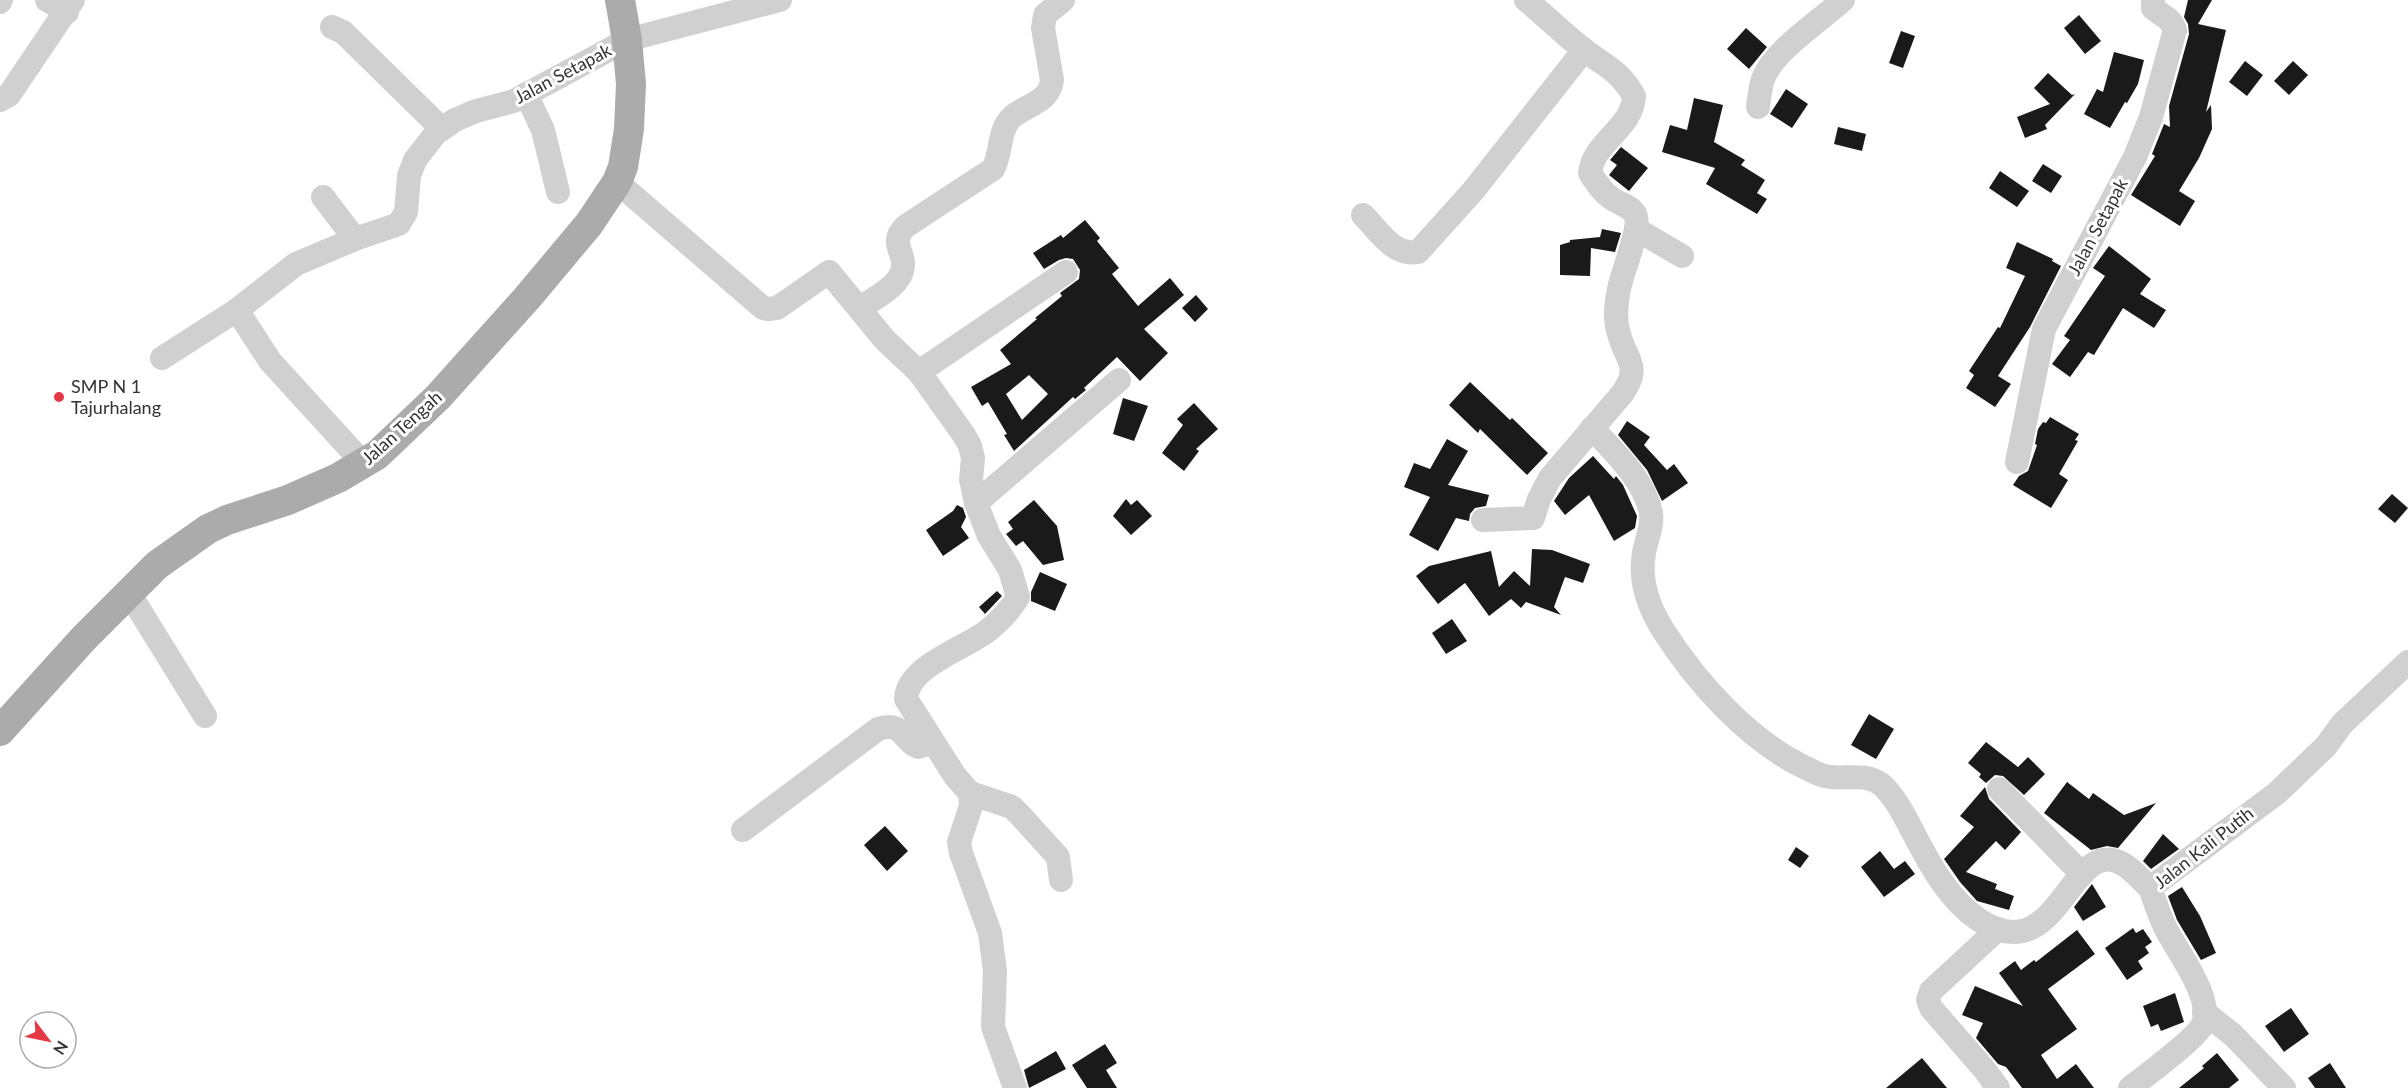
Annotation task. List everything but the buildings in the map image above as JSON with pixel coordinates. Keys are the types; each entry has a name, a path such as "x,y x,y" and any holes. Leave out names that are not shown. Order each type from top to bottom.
{"main road":[{"name":"Jalan Tengah","path":"0,731 46,679 157,565 208,530 227,520 288,500 364,464 377,455 438,397 590,224 617,182 627,150 631,84 620,0"}],"street":[{"name":"Jalan Setapak","path":"162,358 237,310 296,264 355,239 395,227 403,220 406,212 409,176 415,160 423,147 455,120 476,111 514,101 627,40 780,0"},
{"path":"860,308 882,293 900,276 903,260 896,239 899,232 906,225 993,170 999,155 1004,127 1013,116 1041,100 1050,89 1052,80 1043,28 1045,15 1063,0"},
{"path":"1483,520 1533,518 1543,488 1627,386 1633,369 1619,335 1615,316 1619,288 1637,218 1632,210 1610,198 1590,174 1591,162 1631,111 1634,96 1620,75 1584,50 1526,0"},
{"path":"1758,107 1763,79 1770,67 1789,47 1843,0"},
{"name":"Jalan Setapak","path":"2017,462 2044,329 2135,157 2160,87 2175,30 2165,16 2153,8 2153,0"},
{"path":"0,100 9,95 62,4"},
{"path":"332,27 343,32 442,129"},
{"path":"1364,215 1393,247 1411,253 1418,252 1473,191 1584,50"},
{"path":"526,94 543,130 558,192"},
{"path":"617,182 763,308 777,308 829,272 885,340 919,372 950,413 970,446 973,458 972,491 988,536 1010,570 1018,597 1009,612 985,633 938,660 909,685 906,699 933,743 970,793 1012,807 1058,857 1061,880"},
{"path":"323,197 355,239"},
{"path":"1636,229 1682,256"},
{"path":"919,372 1065,272"},
{"path":"237,310 270,361 364,464"},
{"path":"976,503 1119,380"},
{"path":"1592,428 1623,461 1651,513 1641,574 1645,590 1664,630 1690,667 1748,729 1784,756 1825,776 1864,777 1881,784 1901,810 1928,861 1954,898 1978,919 1998,929 2015,933 2031,930 2045,920 2082,874 2092,866 2104,861 2122,863 2150,888"},
{"path":"129,593 205,716"},
{"name":"Jalan Kali Putih","path":"2204,1011 2203,998 2163,924 2150,888 2277,793 2326,746 2342,724 2408,662"},
{"path":"743,830 878,729 889,727 898,729 918,747 933,743"},
{"path":"1999,789 2082,874"},
{"path":"970,793 971,806 959,842 990,933 995,971 993,1027 1015,1088"},
{"path":"1998,929 1931,991 1928,1000 1931,1008 1998,1088"},
{"path":"2130,1088 2186,1043 2203,1024 2204,1011"},
{"path":"2204,1011 2233,1035 2284,1088"}],"place":[{"name":"SMP N 1 Tajurhalang","path":"59,397"}]}
